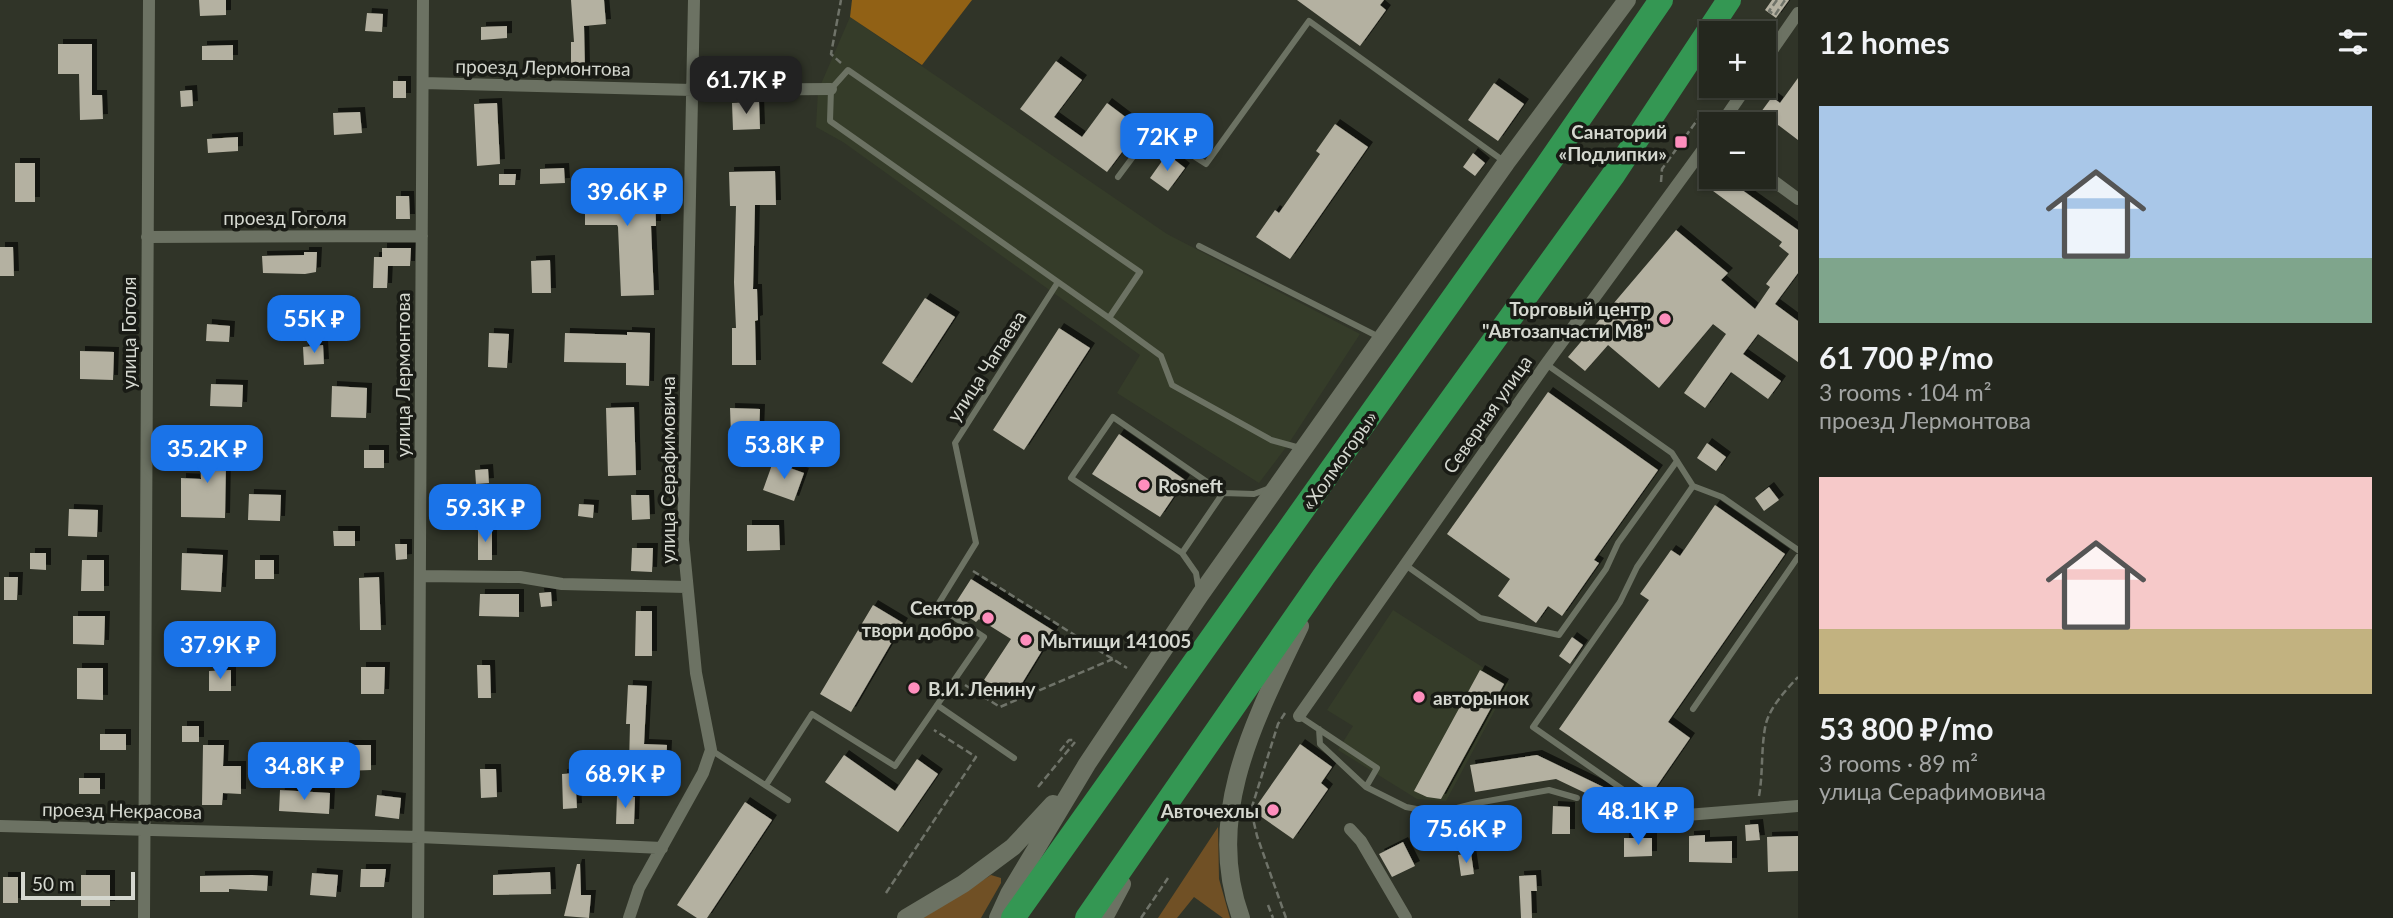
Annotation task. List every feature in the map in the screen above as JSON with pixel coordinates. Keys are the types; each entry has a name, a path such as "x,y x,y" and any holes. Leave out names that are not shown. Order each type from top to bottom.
{"highway":[{"name":"«Холмогоры»","path":"1013,918 1546,167 1661,0"},
{"path":"1087,918 1324,576 1614,174 1729,0"}],"street":[{"name":"улица Гоголя","path":"144,918 149,0"},
{"name":"улица Лермонтова","path":"418,918 423,0"},
{"name":"улица Серафимовича","path":"694,0 683,540 696,673 711,750"},
{"path":"998,918 1009,894 1087,764 1200,595 1506,163 1627,0"},
{"path":"1776,45 1798,13"},
{"name":"проезд Лермонтова","path":"423,83 692,90 831,89"},
{"name":"Северная улица","path":"1299,716 1546,364 1699,155"},
{"path":"1776,183 1798,199"},
{"name":"проезд Гоголя","path":"148,237 422,236"},
{"path":"420,576 520,577 562,584 686,587"},
{"path":"1241,918 1229,878 1226,845 1233,798 1245,751 1264,701 1324,576"},
{"path":"629,918 639,888 703,773 711,750"},
{"path":"906,918 963,884 1013,847 1087,764"},
{"path":"1624,820 1798,806"},
{"name":"проезд Некрасова","path":"0,826 419,837 662,848"},
{"path":"1350,829 1361,841 1406,918"},
{"path":"1104,918 1149,831"}],"lane":[{"path":"1118,177 1153,130 1206,164 1309,21 1506,163"},
{"path":"1109,318 1140,272 848,70 831,89 830,121 1161,356 1172,384 1271,440 1305,449"},
{"path":"1199,246 1382,340"},
{"name":"улица Чапаева","path":"766,785 813,714 895,766 985,637 937,606 976,543 955,443 1058,282"},
{"path":"1546,364 1671,453 1693,486 1722,497 1798,550"},
{"path":"1200,595 1196,573 1182,553 1071,478 1113,417 1223,492 1254,494 1279,485"},
{"path":"1405,564 1480,618 1559,635 1606,569 1618,543 1677,461"},
{"path":"1622,789 1533,727 1620,602 1637,566 1693,486"},
{"path":"1182,553 1223,492"},
{"path":"1693,709 1798,557"},
{"path":"937,705 1014,758"},
{"path":"1299,716 1377,768 1366,786"},
{"path":"1319,729 1320,744 1366,786 1406,807 1437,813 1549,790 1577,798"},
{"path":"711,750 788,800"}],"path":[{"path":"841,0 831,54 848,70"},
{"path":"1777,0 1769,11 1775,15 1785,0"},
{"path":"963,565 1127,668"},
{"path":"955,679 1000,708 1113,659"},
{"path":"1757,810 1763,773 1765,726 1780,696 1798,677"},
{"path":"886,893 976,757 933,731 937,705"},
{"path":"1038,786 1075,741 1069,740 1060,751"},
{"path":"1577,798 1624,820"},
{"path":"1141,918 1168,877"},
{"path":"1268,905 1273,918"}],"shaded area":[{"path":"852,0 972,0 922,65 850,17"},
{"path":"850,17 1167,234 1360,334 1287,446 1259,483 1117,393 1140,355 843,142 816,127 818,91"},
{"name":"авторынок","path":"1393,610 1509,684 1446,801 1417,799 1338,750 1353,726 1327,710"},
{"path":"1218,827 1219,879 1230,918 1223,918 1194,897 1177,918 1158,918"},
{"path":"991,875 1001,878 1001,883 981,918 923,918"}],"building":[{"path":"199,0 226,0 226,15 200,16"},
{"path":"571,0 604,0 606,24 584,26 585,70 571,70 571,42 574,42"},
{"path":"1297,0 1384,0 1380,5 1386,10 1360,46"},
{"path":"1772,0 1789,0 1776,18 1765,10"},
{"path":"367,13 383,14 382,32 365,31"},
{"path":"507,26 507,38 481,40 481,27"},
{"path":"58,44 92,44 92,95 102,95 103,119 80,120 79,74 58,74"},
{"path":"233,45 233,60 202,60 202,46"},
{"path":"1056,61 1082,80 1054,117 1082,137 1107,103 1140,128 1107,172 1020,109"},
{"path":"1798,78 1798,140 1776,123 1776,112 1761,112 1771,98 1780,103"},
{"path":"393,81 406,81 406,98 393,98"},
{"path":"1494,83 1524,104 1498,141 1468,120"},
{"path":"192,90 193,106 181,107 180,91"},
{"path":"759,102 760,129 733,130 732,103"},
{"path":"497,103 500,164 477,166 474,104"},
{"path":"360,112 362,133 334,135 333,113"},
{"path":"1335,124 1368,147 1290,259 1256,237 1275,210 1279,213 1320,154 1316,151"},
{"path":"238,137 238,151 208,153 207,139"},
{"path":"1473,153 1485,163 1475,176 1463,167"},
{"path":"1167,154 1185,168 1168,191 1150,178"},
{"path":"15,163 35,163 35,202 15,202"},
{"path":"564,168 565,183 540,184 540,169"},
{"path":"775,171 776,205 755,205 753,289 757,289 756,365 732,365 732,328 736,328 736,206 730,206 729,172"},
{"path":"499,174 516,174 515,185 499,185"},
{"path":"585,181 607,181 607,184 655,182 656,226 651,226 654,295 621,296 618,227 585,225"},
{"path":"1710,189 1741,189 1798,230 1798,273 1775,304 1798,321 1798,362 1758,334 1743,354 1781,381 1768,399 1731,372 1705,408 1684,393 1726,334 1713,324 1659,388 1608,345 1585,371 1568,357 1676,230 1728,273 1721,280 1755,309 1770,287 1766,284 1789,254 1779,246 1782,242"},
{"path":"396,196 409,196 410,219 396,219"},
{"path":"302,215 318,215 319,228 302,228"},
{"path":"0,247 13,247 14,276 0,276"},
{"path":"382,248 411,248 410,266 388,266 387,288 373,288 374,257 382,257"},
{"path":"304,252 317,252 316,272 263,273 262,256 304,255"},
{"path":"550,260 551,293 532,293 531,261"},
{"path":"925,298 955,317 912,383 882,363"},
{"path":"207,324 230,326 229,342 206,341"},
{"path":"1059,328 1090,348 1024,450 993,430"},
{"path":"627,332 650,333 649,386 626,385 626,363 564,362 565,333 627,335"},
{"path":"489,333 509,334 507,368 488,367"},
{"path":"323,345 324,364 304,365 303,347"},
{"path":"80,351 114,352 113,380 80,379"},
{"path":"211,384 243,385 242,407 210,406"},
{"path":"332,386 367,388 366,418 331,417"},
{"path":"1548,392 1658,470 1594,560 1599,563 1562,616 1548,606 1536,623 1498,596 1510,579 1447,534"},
{"path":"634,407 636,475 608,476 606,408"},
{"path":"730,408 760,409 759,435 731,435"},
{"path":"1119,434 1185,480 1160,517 1092,474"},
{"path":"1707,443 1726,457 1716,471 1697,458"},
{"path":"229,444 225,518 181,517 181,478 201,479 200,445"},
{"path":"364,450 384,450 384,468 364,468"},
{"path":"773,462 804,473 794,501 763,490"},
{"path":"488,469 489,483 476,484 475,470"},
{"path":"1769,487 1779,500 1764,511 1755,498"},
{"path":"249,494 281,495 280,521 248,520"},
{"path":"631,495 649,495 650,519 632,520"},
{"path":"579,504 594,505 593,518 578,516"},
{"path":"1715,505 1785,554 1668,722 1690,738 1652,793 1559,729 1649,600 1640,594 1671,550 1680,556"},
{"path":"69,509 98,510 97,537 68,536"},
{"path":"747,525 779,525 780,550 747,551"},
{"path":"478,528 492,528 492,560 478,560"},
{"path":"333,531 355,531 355,546 334,546"},
{"path":"395,544 407,544 407,559 396,560"},
{"path":"632,548 653,548 652,572 631,571"},
{"path":"30,553 46,553 46,570 30,569"},
{"path":"182,553 223,555 221,592 181,590"},
{"path":"82,560 104,560 104,591 81,591"},
{"path":"255,560 274,560 274,579 255,579"},
{"path":"4,577 18,577 17,600 4,600"},
{"path":"379,577 381,630 360,630 359,578"},
{"path":"971,579 1054,631 1013,698 984,680 1011,639 953,607"},
{"path":"551,592 552,606 541,607 539,593"},
{"path":"480,594 519,594 519,617 479,616"},
{"path":"873,605 903,623 851,712 820,694"},
{"path":"636,611 652,611 652,656 635,656"},
{"path":"73,616 105,616 104,645 73,644"},
{"path":"1572,637 1583,645 1570,664 1559,656"},
{"path":"477,665 490,665 491,698 478,698"},
{"path":"361,667 385,667 384,694 361,694"},
{"path":"77,668 103,668 103,700 77,699"},
{"path":"231,670 231,691 209,691 209,671"},
{"path":"1480,670 1504,684 1441,799 1414,791"},
{"path":"628,685 647,686 644,744 667,745 666,767 629,766 630,724 626,724"},
{"path":"182,726 199,726 199,742 182,742"},
{"path":"100,734 126,734 126,750 100,750"},
{"path":"1300,744 1332,767 1321,783 1328,789 1293,839 1253,811"},
{"path":"203,745 224,745 223,766 241,766 241,794 223,793 222,805 202,805"},
{"path":"344,745 371,745 371,770 345,771"},
{"path":"844,755 895,791 917,759 938,774 898,832 825,782"},
{"path":"1537,755 1624,797 1619,809 1556,779 1475,792 1470,765"},
{"path":"480,769 496,769 497,797 481,798"},
{"path":"575,773 577,808 563,809 562,774"},
{"path":"79,778 100,778 100,794 79,794"},
{"path":"280,790 330,793 329,814 279,811"},
{"path":"377,795 401,798 399,819 375,816"},
{"path":"617,796 635,797 634,824 616,824"},
{"path":"745,802 772,820 707,918 697,918 677,905"},
{"path":"1553,806 1570,807 1570,834 1552,834"},
{"path":"1495,816 1500,844 1475,848 1470,821"},
{"path":"1758,824 1760,840 1746,841 1745,825"},
{"path":"1705,835 1705,842 1732,841 1732,863 1689,862 1689,836"},
{"path":"1798,836 1798,871 1768,872 1767,837"},
{"path":"1624,838 1652,838 1652,856 1624,857"},
{"path":"1403,842 1415,866 1392,877 1379,854"},
{"path":"1471,853 1474,874 1461,876 1458,855"},
{"path":"577,864 580,864 581,895 591,895 589,918 564,916"},
{"path":"361,869 386,869 384,887 360,887"},
{"path":"550,872 551,894 493,895 493,875"},
{"path":"312,873 338,875 336,897 310,895"},
{"path":"81,875 110,875 110,906 81,906"},
{"path":"1536,875 1537,891 1531,891 1532,918 1521,918 1519,876"},
{"path":"200,876 268,876 267,891 229,889 229,892 200,892"},
{"path":"3,877 18,877 18,903 3,903"}],"place":[{"name":"Санаторий «Подлипки»","path":"1681,142"},
{"name":"Торговый центр \"Автозапчасти М8\"","path":"1665,319"},
{"name":"Rosneft","path":"1144,485"},
{"name":"Сектор твори добро","path":"988,618"},
{"name":"Мытищи 141005","path":"1026,640"},
{"name":"В.И. Ленину","path":"914,688"},
{"name":"авторынок","path":"1419,697"},
{"name":"Авточехлы","path":"1273,810"}]}
